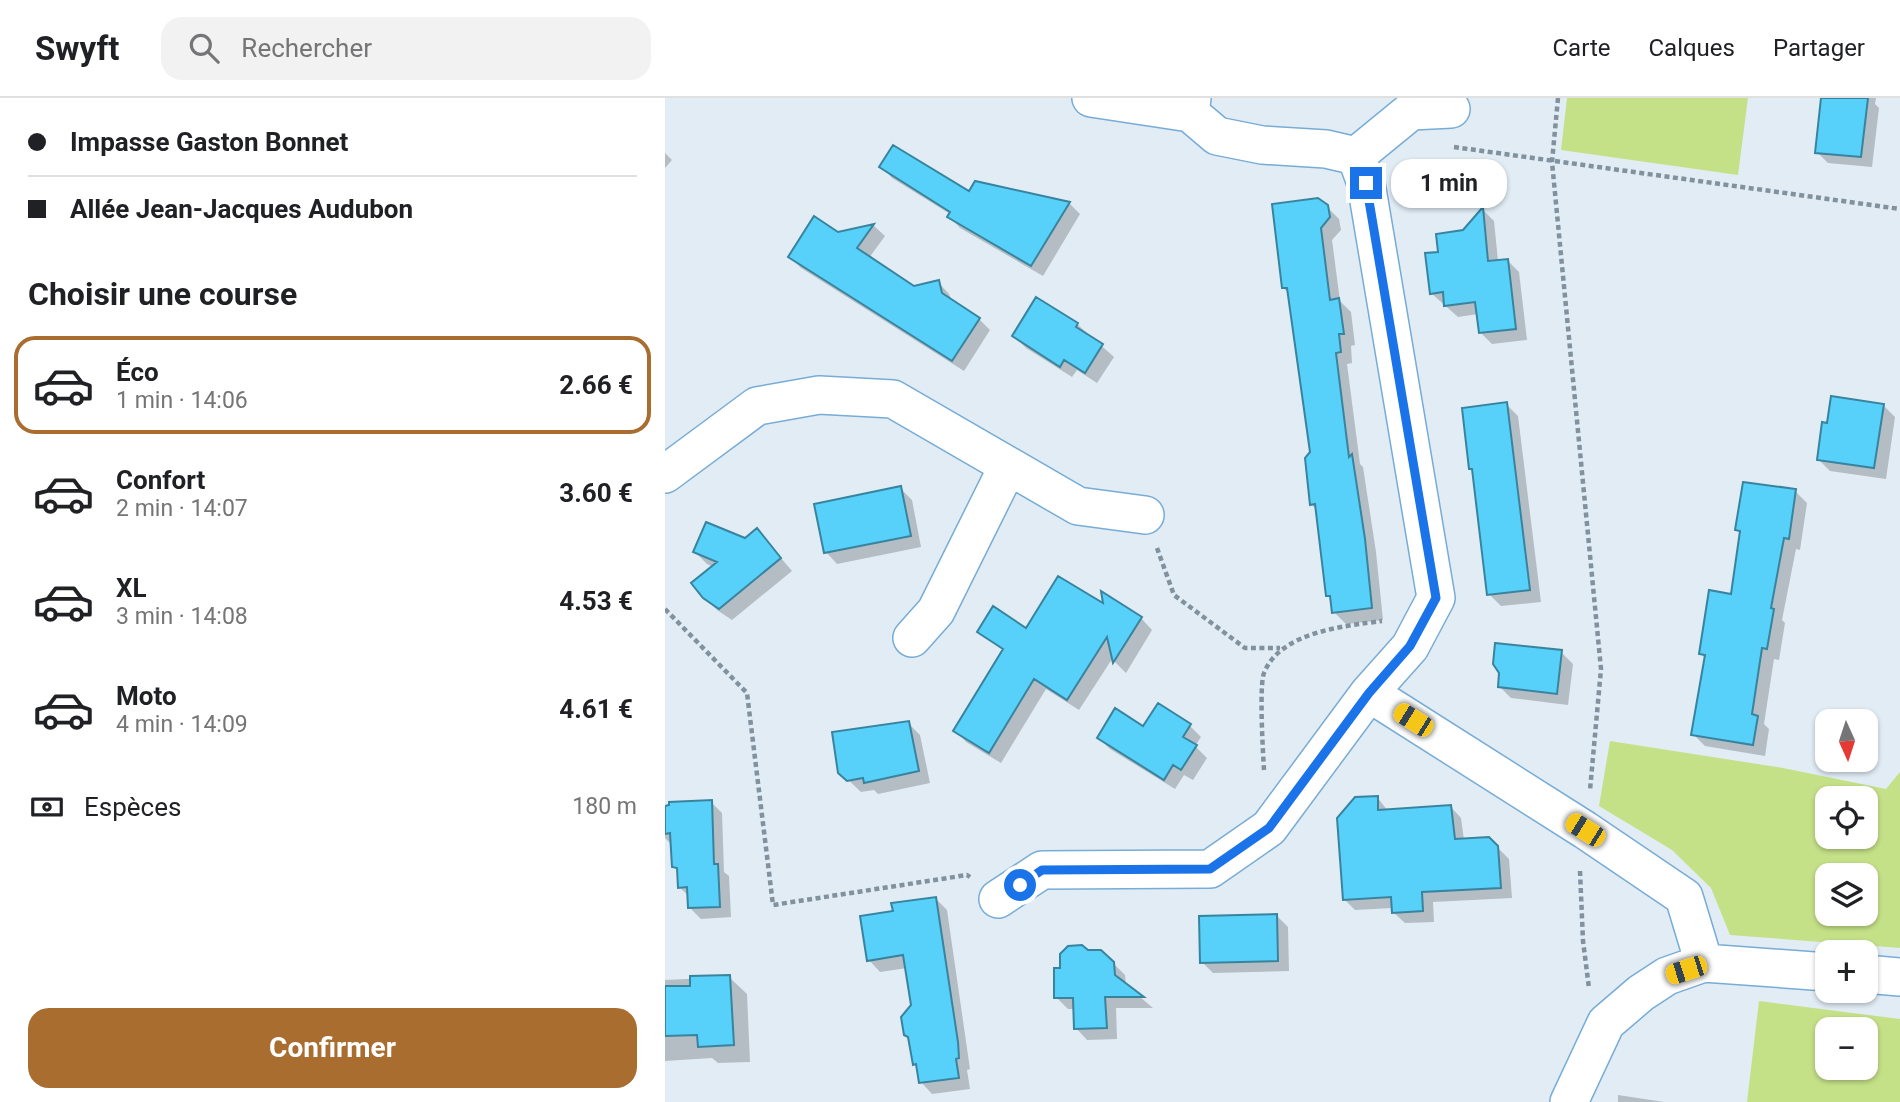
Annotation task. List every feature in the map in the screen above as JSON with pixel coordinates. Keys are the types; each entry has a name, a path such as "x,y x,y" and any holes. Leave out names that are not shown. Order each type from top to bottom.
{"street":[{"path":"1091,98 1191,105 1217,136 1262,145 1326,149 1356,156"},
{"path":"1356,156 1411,111 1451,109"},
{"path":"997,900 1042,870 1210,869 1269,828 1369,693 1410,646 1436,598 1384,282 1366,183 1356,156"},
{"path":"665,474 757,406 819,395 894,399 1078,506 1145,515"},
{"path":"912,638 936,611 1008,466"},
{"path":"1369,693 1585,830 1684,897 1704,964"},
{"path":"1569,1102 1606,1023 1641,993 1667,976 1704,964 1815,971"},
{"path":"1878,975 1900,977"}],"path":[{"path":"1558,98 1552,162 1601,669 1580,876 1583,941 1590,991 1606,1023"},
{"path":"1447,146 1900,209"},
{"path":"1145,515 1174,595 1245,649 1280,648 1319,632 1381,621 1420,630"},
{"path":"665,609 747,694 773,905 967,875 997,900"},
{"path":"1264,772 1263,674 1280,648"}],"green space":[{"path":"1567,98 1748,98 1738,175 1561,150"},
{"path":"1610,741 1783,768 1871,786 1815,786 1815,849 1878,849 1878,787 1886,789 1900,772 1900,948 1878,946 1878,940 1815,942 1730,935 1711,888 1672,850 1599,806"},
{"path":"1759,1001 1900,1019 1900,1102 1747,1102"}],"building":[{"path":"1821,98 1868,98 1861,157 1815,153"},
{"path":"893,145 969,191 975,181 1070,202 1031,266 947,217 950,212 879,167"},
{"path":"1318,198 1328,205 1330,217 1321,228 1330,300 1339,298 1344,334 1339,334 1341,352 1336,353 1349,457 1352,454 1365,539 1372,608 1332,613 1330,596 1326,596 1315,504 1310,505 1305,458 1310,452 1287,288 1282,288 1272,204"},
{"path":"1483,207 1488,261 1508,259 1516,329 1479,333 1475,302 1444,306 1443,292 1430,294 1425,253 1438,252 1436,234 1463,230"},
{"path":"814,216 838,232 874,224 857,248 914,286 939,280 942,293 980,318 952,361 788,257"},
{"path":"1036,297 1078,323 1076,327 1103,344 1085,373 1064,360 1060,367 1012,336"},
{"path":"1831,396 1884,404 1874,468 1817,460 1822,422 1827,423"},
{"path":"1507,402 1530,590 1487,595 1462,408"},
{"path":"1743,482 1796,489 1789,539 1784,538 1771,608 1774,609 1767,649 1762,648 1752,714 1758,716 1753,745 1691,735 1705,655 1699,654 1709,590 1731,594 1740,531 1735,530"},
{"path":"901,486 911,536 824,553 814,504"},
{"path":"706,522 745,538 757,528 781,558 719,609 703,598 691,583 717,562 693,552"},
{"path":"1058,576 1103,603 1101,591 1142,617 1113,663 1107,637 1067,700 1034,679 989,753 953,731 1003,649 977,632 993,606 1026,628"},
{"path":"1495,643 1562,650 1557,694 1498,687 1499,673 1493,664"},
{"path":"1158,703 1191,724 1183,737 1197,745 1181,770 1173,765 1164,780 1097,738 1115,708 1143,726"},
{"path":"909,721 919,771 864,783 863,778 847,781 838,773 832,732"},
{"path":"1378,796 1378,810 1451,805 1455,839 1489,837 1498,846 1501,888 1422,892 1423,911 1392,913 1391,897 1343,900 1337,818 1355,797"},
{"path":"712,800 714,864 718,864 720,907 688,908 687,887 678,888 677,868 672,867 670,833 665,834 665,806 669,805 669,802"},
{"path":"936,897 958,1042 959,1058 956,1059 959,1078 919,1083 916,1064 913,1065 901,1017 911,1005 903,955 867,961 860,916 893,911 891,903"},
{"path":"1277,914 1278,961 1200,963 1199,916"},
{"path":"1082,945 1088,950 1101,950 1114,962 1115,975 1144,997 1105,997 1107,1028 1074,1029 1073,998 1054,998 1054,968 1060,968 1060,954 1068,946"},
{"path":"730,975 734,1045 698,1047 697,1035 665,1036 665,986 690,986 690,976"}],"route":[{"path":"1020,885 1042,870 1210,869 1269,828 1369,693 1410,646 1436,598 1366,183"}]}
